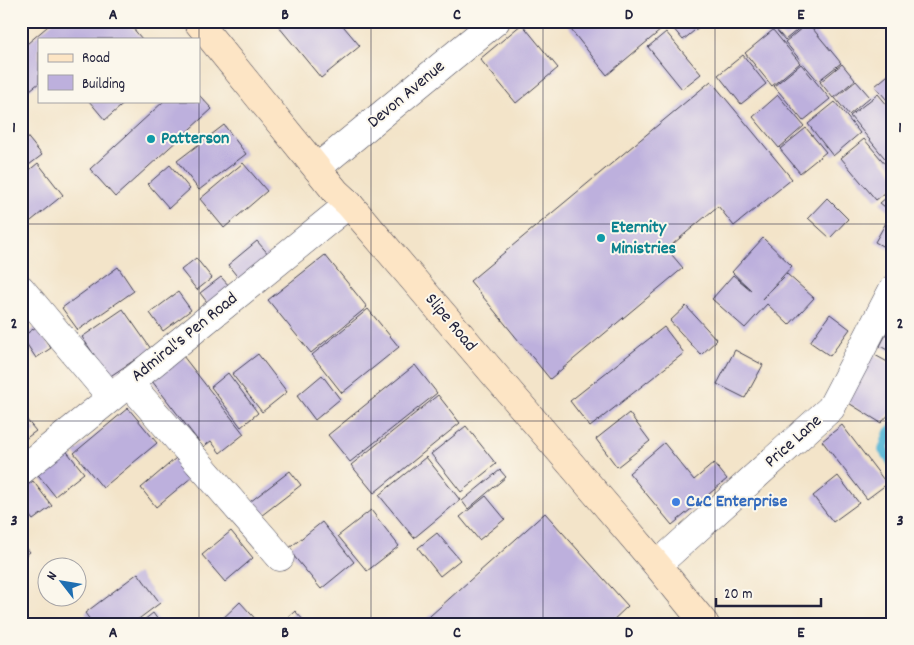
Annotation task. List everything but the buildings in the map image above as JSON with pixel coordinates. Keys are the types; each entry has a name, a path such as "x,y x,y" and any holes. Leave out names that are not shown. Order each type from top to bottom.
{"main road":[{"name":"Slipe Road","path":"198,21 336,192 349,204 657,565 705,624"}],"street":[{"name":"Devon Avenue","path":"317,168 496,21"},
{"name":"Admiral's Pen Road","path":"21,471 349,204"},
{"path":"21,289 280,557"},
{"name":"Price Lane","path":"657,565 831,408 893,289"}],"waterway":[{"path":"893,428 889,432 883,450 893,464"}],"place":[{"name":"Patterson","path":"151,139"},
{"name":"Eternity Ministries","path":"601,238"},
{"name":"C&C Enterprise","path":"676,502"}]}
